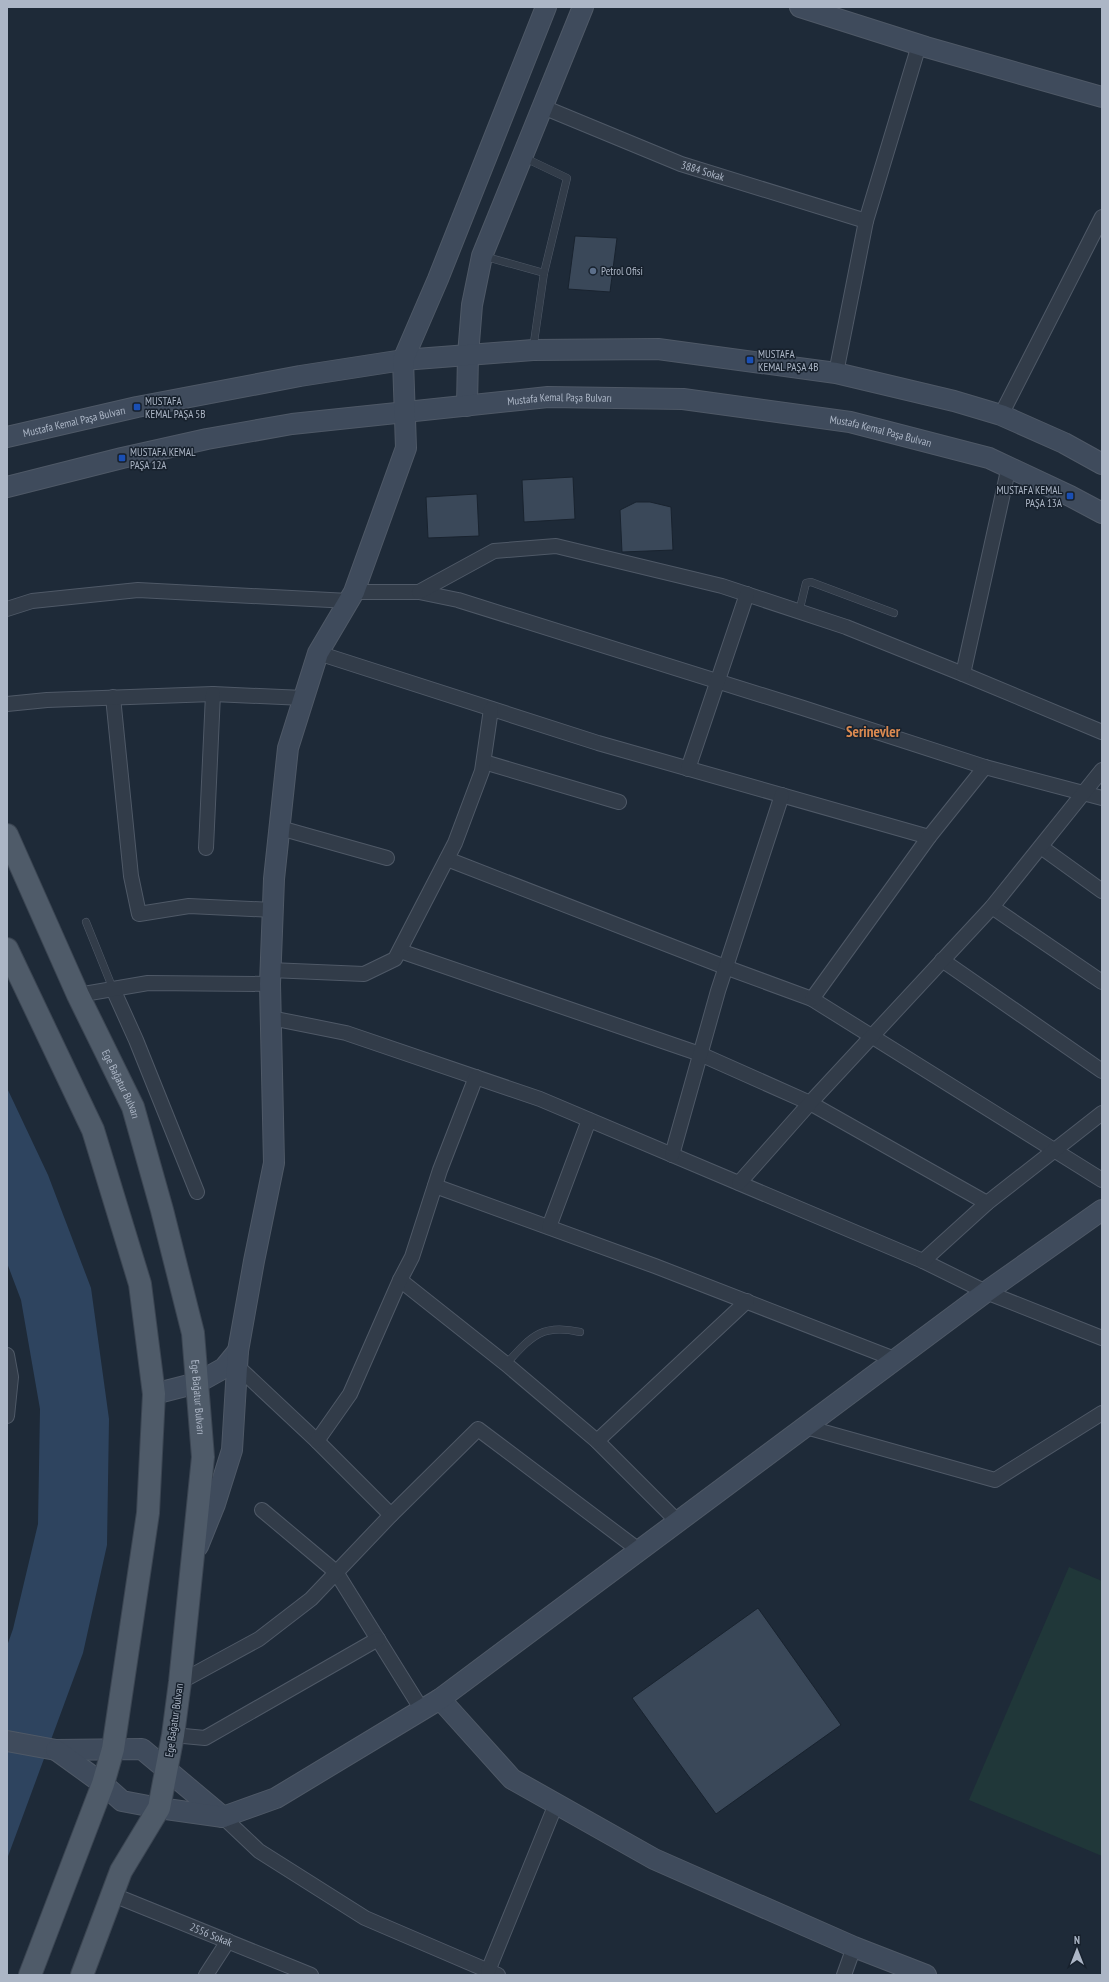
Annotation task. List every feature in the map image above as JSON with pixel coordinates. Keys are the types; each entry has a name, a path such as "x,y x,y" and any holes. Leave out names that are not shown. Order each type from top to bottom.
{"main road":[{"path":"193,1557 214,1504 232,1450 237,1358 254,1261 274,1163 270,977 273,910 288,748 318,653 351,596 406,448 403,360 438,279 546,7"},
{"path":"467,406 468,355 472,305 482,256 583,7"},
{"path":"800,7 919,45 1102,97"},
{"name":"Mustafa Kemal Paşa Bulvarı","path":"7,437 136,407 300,376 403,360 533,350 658,349 836,373 954,401 1001,415 1064,443 1102,464"},
{"name":"Mustafa Kemal Paşa Bulvarı","path":"7,488 62,472 207,439 292,424 548,397 683,399 850,422 988,458 1009,466 1102,513"},
{"name":"Ege Bağatur Bulvarı","path":"7,835 78,995 133,1108 162,1210 193,1333 203,1457 180,1682 173,1735 159,1808 121,1871 111,1894 82,1975"},
{"path":"7,949 93,1130 140,1284 154,1394 148,1513 113,1749 103,1784 30,1975"},
{"path":"56,1750 103,1784 122,1801 223,1817 276,1798 440,1699 897,1360 986,1292 1102,1210"},
{"path":"154,1394 197,1383 224,1368 237,1358"},
{"path":"440,1699 512,1779 556,1804 654,1859 854,1947 926,1975"},
{"path":"7,1741 56,1750 142,1749 223,1817"}],"street":[{"path":"836,373 866,221 919,45"},
{"name":"3884 Sokak","path":"543,107 681,164 866,221"},
{"path":"1001,415 1102,217"},
{"path":"963,674 1009,466"},
{"path":"419,592 494,551 556,546 722,586 846,627 1102,732"},
{"path":"7,609 32,601 138,590 351,596 419,592 458,600 718,681 985,767 1102,798"},
{"path":"688,769 747,594"},
{"path":"318,653 598,744 929,837"},
{"path":"206,848 213,694"},
{"path":"7,704 47,700 213,694 304,698"},
{"path":"113,697 131,876 139,914 188,906 273,910"},
{"path":"78,995 148,983 364,974 395,959 447,859 466,814 482,771 491,709"},
{"path":"484,762 619,802"},
{"path":"812,999 929,837 985,767"},
{"path":"739,1183 810,1103 992,907 1102,770"},
{"path":"672,1155 725,967 782,795"},
{"path":"280,828 387,858"},
{"path":"1040,847 1102,890"},
{"path":"447,859 725,967 812,999 1054,1152 1102,1180"},
{"path":"992,907 1102,982"},
{"path":"400,951 700,1054 810,1103 987,1203"},
{"path":"942,960 1102,1071"},
{"path":"113,989 136,1040 197,1192"},
{"path":"271,1018 346,1033 540,1099 923,1261 986,1292 1102,1338"},
{"path":"317,1441 350,1394 400,1280 412,1257 435,1186 476,1077"},
{"path":"923,1261 987,1203 1102,1113"},
{"path":"549,1227 589,1120"},
{"path":"435,1186 748,1301 897,1360"},
{"path":"400,1280 506,1364 597,1441 678,1522"},
{"path":"597,1441 748,1301"},
{"path":"7,1356 11,1377 7,1416"},
{"path":"237,1358 391,1515"},
{"path":"806,1427 995,1480 1102,1413"},
{"path":"180,1682 259,1639 311,1599 391,1515 478,1428 640,1550"},
{"path":"262,1510 336,1572 422,1710"},
{"path":"173,1735 205,1738 378,1639"},
{"path":"223,1817 259,1851 365,1918 493,1973 556,1804"},
{"name":"2556 Sokak","path":"111,1894 311,1975"},
{"path":"206,1975 228,1941"},
{"path":"844,1975 854,1947"}],"lane":[{"path":"523,157 567,178 544,274 533,350"},
{"path":"482,256 544,274"},
{"path":"799,612 806,583 811,582 894,613"},
{"path":"86,922 113,989"},
{"path":"506,1364 531,1338 539,1334 559,1329 580,1332"}],"green space":[{"path":"1069,1567 1102,1581 1102,1856 969,1800"}],"water":[{"path":"7,1088 48,1175 91,1288 109,1419 107,1545 83,1653 7,1859 7,1646 13,1629 38,1524 40,1409 21,1300 7,1263"}],"building":[{"path":"575,236 617,238 610,292 568,289"},
{"path":"573,477 575,519 524,522 522,480"},
{"path":"477,494 479,536 428,538 426,497"},
{"path":"636,502 650,502 671,507 673,550 622,552 620,510"},
{"path":"758,1608 841,1725 716,1814 632,1698"}],"place":[{"name":"Petrol Ofisi","path":"593,271"},
{"name":"MUSTAFA KEMAL PAŞA 4B","path":"750,360"},
{"name":"MUSTAFA KEMAL PAŞA 5B","path":"137,407"},
{"name":"MUSTAFA KEMAL PAŞA 12A","path":"122,458"},
{"name":"MUSTAFA KEMAL PAŞA 13A","path":"1070,496"}],"district":[{"name":"Serinevler","path":"873,731"}]}
